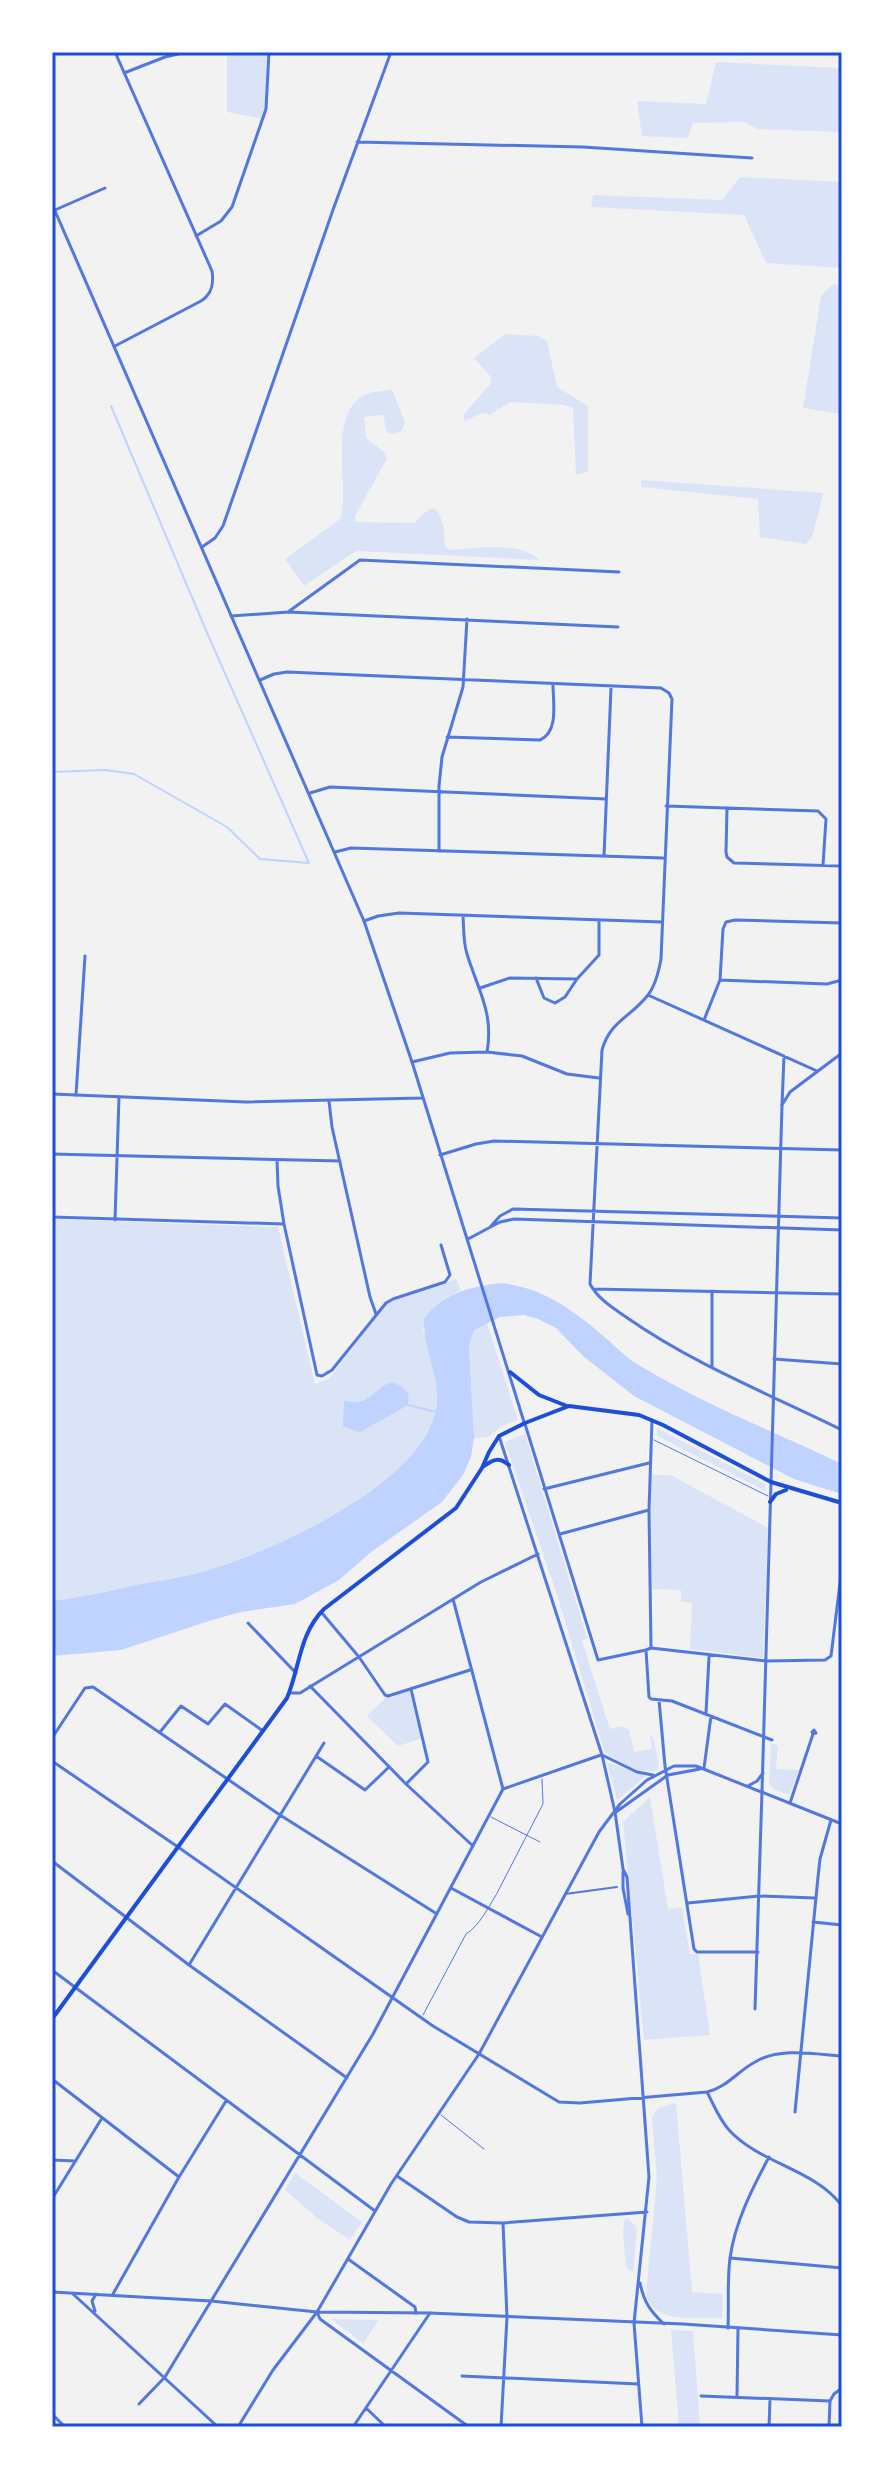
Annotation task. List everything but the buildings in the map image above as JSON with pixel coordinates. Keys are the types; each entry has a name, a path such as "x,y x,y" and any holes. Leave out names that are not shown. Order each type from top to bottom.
{"main road":[{"path":"510,1372 539,1395 569,1406 630,1413 652,1420 771,1482 842,1503"},
{"path":"52,2019 289,1693 302,1643 321,1612 456,1508 499,1436 569,1406"},
{"path":"482,1468 495,1459 502,1459 509,1465"},
{"path":"770,1500 789,1489"}],"street":[{"path":"115,52 212,271 213,280 210,293 201,301 115,346"},
{"path":"124,73 187,52"},
{"path":"196,236 221,221 232,207 266,109 269,52"},
{"path":"202,547 215,538 223,526 391,52"},
{"path":"357,142 583,147 752,158"},
{"path":"55,210 105,188"},
{"path":"52,204 364,921 495,1324 598,1660 648,1649 766,1661 825,1660 831,1656 842,1567"},
{"path":"288,612 360,560 619,572"},
{"path":"231,616 288,612 618,627"},
{"path":"439,851 442,757 461,695 467,619"},
{"path":"260,680 287,672 666,689 672,699 660,966 648,995 609,1033 601,1059 589,1278 593,1289 609,1305 657,1339 712,1369 842,1430"},
{"path":"447,737 546,739 552,729 553,685"},
{"path":"604,856 611,687"},
{"path":"310,793 330,787 606,799"},
{"path":"666,806 818,811 826,819 823,865"},
{"path":"727,808 726,852 734,863 842,866"},
{"path":"335,852 351,848 664,858"},
{"path":"364,921 390,913 662,922"},
{"path":"462,915 464,944 490,1026 487,1052"},
{"path":"536,978 544,998 555,1003 565,997 599,955 599,920"},
{"path":"704,1020 720,980 726,922 842,923"},
{"path":"76,1095 85,956"},
{"path":"480,988 501,979 577,979"},
{"path":"720,980 827,984 842,980"},
{"path":"648,995 817,1071"},
{"path":"412,1062 450,1053 487,1052 522,1056 567,1074 599,1078"},
{"path":"782,1105 790,1092 842,1053"},
{"path":"755,2009 784,1056"},
{"path":"52,1094 246,1102 422,1098"},
{"path":"115,1220 119,1097"},
{"path":"329,1101 376,1314"},
{"path":"440,1155 486,1142 842,1150"},
{"path":"52,1154 340,1161"},
{"path":"277,1160 284,1224 317,1375 322,1376 332,1370 376,1314 393,1299 445,1282 450,1275 441,1245"},
{"path":"489,1228 500,1216 513,1209 842,1218"},
{"path":"52,1217 284,1224"},
{"path":"468,1239 500,1222 514,1219 842,1230"},
{"path":"593,1289 842,1294"},
{"path":"712,1291 712,1369"},
{"path":"774,1359 842,1364"},
{"path":"652,1420 648,1649 651,1699 672,1701 772,1740"},
{"path":"499,1436 602,1755 627,1877 649,2177 634,2323 642,2427"},
{"path":"544,1489 650,1463"},
{"path":"560,1534 649,1510"},
{"path":"289,1693 300,1693 453,1599 538,1554"},
{"path":"139,2404 165,2377 347,2078 393,1998 503,1789 453,1599"},
{"path":"321,1612 359,1657 385,1695 470,1670"},
{"path":"248,1623 296,1673"},
{"path":"706,1713 709,1655"},
{"path":"52,1738 90,1685 280,1815 437,1914"},
{"path":"310,1686 406,1784 473,1846"},
{"path":"406,1784 428,1762 411,1689"},
{"path":"659,1700 666,1769 695,1952 758,1952"},
{"path":"160,1732 183,1706 208,1724 224,1705 263,1731"},
{"path":"704,1768 711,1716"},
{"path":"790,1803 813,1734"},
{"path":"189,1965 324,1743"},
{"path":"503,1789 602,1755 637,1772 656,1774"},
{"path":"316,1756 365,1790 389,1767"},
{"path":"52,1761 422,2018 560,2103 707,2092 720,2088 758,2060 779,2054 842,2056"},
{"path":"238,2427 273,2370 317,2312 375,2211 479,2054 599,1832 629,1795 656,1774 687,1765 704,1768 842,1824"},
{"path":"615,1812 668,1775 704,1768"},
{"path":"747,1786 757,1781 763,1773"},
{"path":"795,2112 815,1898 820,1859 831,1820"},
{"path":"52,1861 189,1965 347,2078"},
{"path":"564,1895 617,1887"},
{"path":"451,1888 542,1937"},
{"path":"687,1903 759,1896 815,1898"},
{"path":"813,1922 842,1925"},
{"path":"52,1970 375,2211"},
{"path":"52,2079 179,2177"},
{"path":"707,2092 728,2129 742,2141 820,2186 842,2206"},
{"path":"113,2294 226,2101"},
{"path":"52,2199 102,2118"},
{"path":"728,2328 730,2258 740,2219 769,2157"},
{"path":"52,2160 76,2161"},
{"path":"397,2176 469,2222 503,2223 647,2212"},
{"path":"501,2427 507,2317 503,2223"},
{"path":"730,2258 842,2268"},
{"path":"347,2259 415,2307 416,2313"},
{"path":"640,2281 650,2311 664,2324"},
{"path":"52,2292 211,2301 317,2312 430,2313 842,2335"},
{"path":"70,2292 218,2427"},
{"path":"96,2294 92,2301 96,2314"},
{"path":"317,2312 320,2319 469,2427"},
{"path":"353,2427 430,2313"},
{"path":"737,2398 738,2328"},
{"path":"462,2376 638,2384"},
{"path":"829,2427 830,2401 842,2388"},
{"path":"701,2396 830,2401"},
{"path":"769,2427 770,2399"},
{"path":"366,2408 386,2427"},
{"path":"52,2414 65,2427"}],"lane":[{"path":"651,1438 770,1500"},
{"path":"422,2018 466,1934 475,1929 496,1895 543,1804 542,1777"},
{"path":"489,1815 540,1842"},
{"path":"439,2114 484,2149"}],"shaded area":[{"path":"227,52 269,52 264,119 227,112"},
{"path":"716,62 842,68 842,132 758,129 744,122 693,123 688,138 642,136 637,101 706,104"},
{"path":"740,177 842,182 842,268 766,263 744,215 591,207 593,195 722,200"},
{"path":"842,284 842,414 803,408 821,296 831,285"},
{"path":"505,334 538,336 547,341 557,387 588,406 588,471 576,475 573,408 510,402 490,415 482,413 465,421 463,415 492,382 474,358"},
{"path":"392,389 405,422 402,430 395,434 387,433 383,415 364,417 366,438 384,452 387,459 355,516 356,522 414,523 428,510 435,508 442,521 445,546 449,550 509,548 540,560 356,551 304,586 285,559 340,519 343,506 343,433 347,416 354,403 367,394"},
{"path":"641,480 823,493 813,535 806,544 760,537 758,499 641,487"},
{"path":"52,1219 278,1227 315,1384 329,1379 381,1311 385,1301 456,1279 461,1290 445,1298 423,1329 438,1391 436,1413 424,1440 401,1467 370,1492 297,1535 259,1552 196,1574 52,1601"},
{"path":"487,1323 518,1420 502,1426 488,1437 474,1438 469,1345 474,1330"},
{"path":"657,1428 765,1484 766,1491 657,1436"},
{"path":"525,1434 587,1638 582,1641 610,1729 622,1726 629,1730 634,1752 652,1749 650,1737 653,1736 659,1765 657,1770 637,1769 605,1753 556,1592 505,1442"},
{"path":"651,1475 671,1475 768,1528 763,1658 690,1649 692,1603 681,1602 681,1590 652,1589"},
{"path":"411,1689 423,1738 398,1746 367,1716 388,1696"},
{"path":"771,1743 778,1746 776,1769 799,1770 789,1795 773,1789 769,1783"},
{"path":"607,1762 646,1776 617,1800"},
{"path":"650,1797 668,1909 682,1907 690,1954 698,1954 710,2035 644,2040 623,1822"},
{"path":"676,2103 692,2292 723,2294 722,2318 667,2315 650,2304 646,2294 657,2178 652,2118 658,2108"},
{"path":"295,2173 362,2222 350,2240 317,2218 285,2190"},
{"path":"625,2218 637,2229 633,2273 626,2267"},
{"path":"331,2319 379,2320 363,2343"},
{"path":"671,2330 693,2331 700,2427 679,2427"}],"water":[{"path":"501,1283 546,1296 584,1320 633,1361 666,1381 842,1464 842,1494 794,1479 634,1396 583,1356 556,1328 524,1315 500,1317 474,1330 469,1345 474,1438 471,1457 463,1475 442,1502 371,1552 339,1580 295,1604 241,1612 121,1650 52,1656 52,1601 195,1574 259,1552 334,1515 399,1468 422,1441 435,1414 437,1389 424,1319 440,1303 458,1292"},
{"path":"391,1382 405,1389 408,1405 362,1431 343,1426 344,1401 363,1401"}],"waterway":[{"path":"52,772 106,770 134,774 227,827 260,859 309,863 111,406"},
{"path":"408,1405 436,1412"}]}
